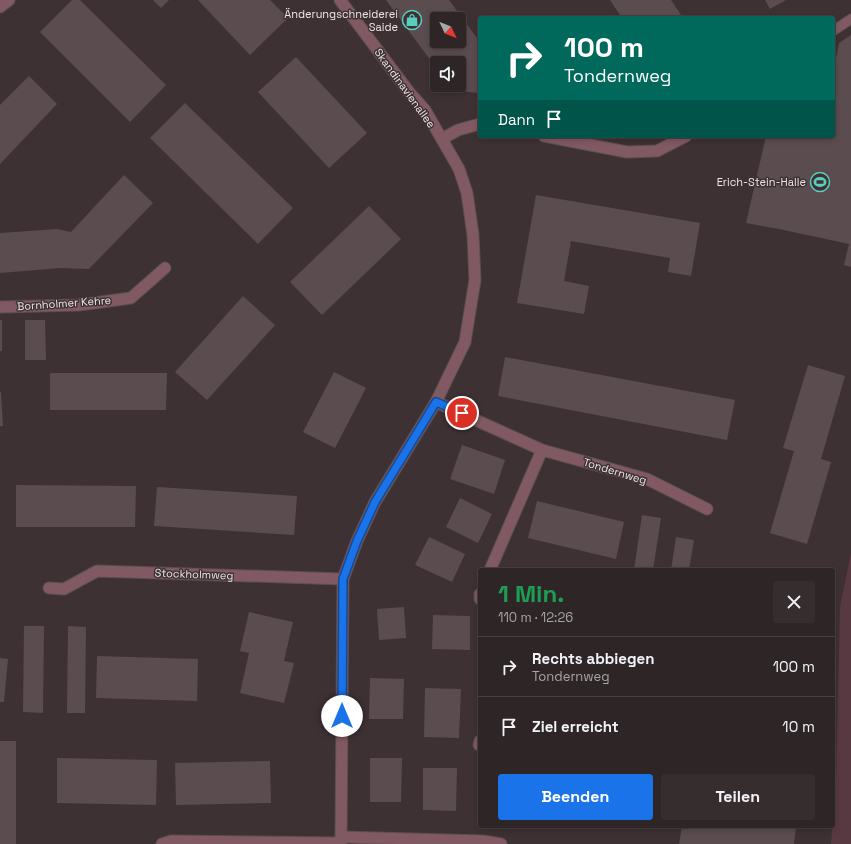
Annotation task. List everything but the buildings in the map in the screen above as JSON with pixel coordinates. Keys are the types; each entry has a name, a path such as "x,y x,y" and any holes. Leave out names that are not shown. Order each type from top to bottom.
{"street":[{"path":"0,7 9,0"},
{"name":"Skandinavienallee","path":"340,0 409,92 425,110 459,169 467,193 473,235 475,280 465,342 436,402 375,502 357,541 343,579 341,841"},
{"path":"442,139 458,130 478,125"},
{"path":"554,138 627,152 657,151 682,138"},
{"name":"Bornholmer Kehre","path":"0,307 79,305 131,298 165,268"},
{"name":"Tondernweg","path":"436,402 542,450 647,479 707,509"},
{"path":"491,568 542,450"},
{"name":"Stockholmweg","path":"49,588 64,589 97,571 343,579"},
{"path":"162,844 171,841 483,841 501,844"}],"lane":[{"path":"835,30 851,19"}],"shaded area":[{"path":"851,553 851,844 831,844 832,828 835,828 840,607"}],"place":[{"name":"Änderungschneiderei Saide","path":"412,20"},
{"name":"Erich-Stein-Halle","path":"820,182"}],"route":[{"path":"342,716 343,579 357,541 375,502 436,402 462,413"}]}
